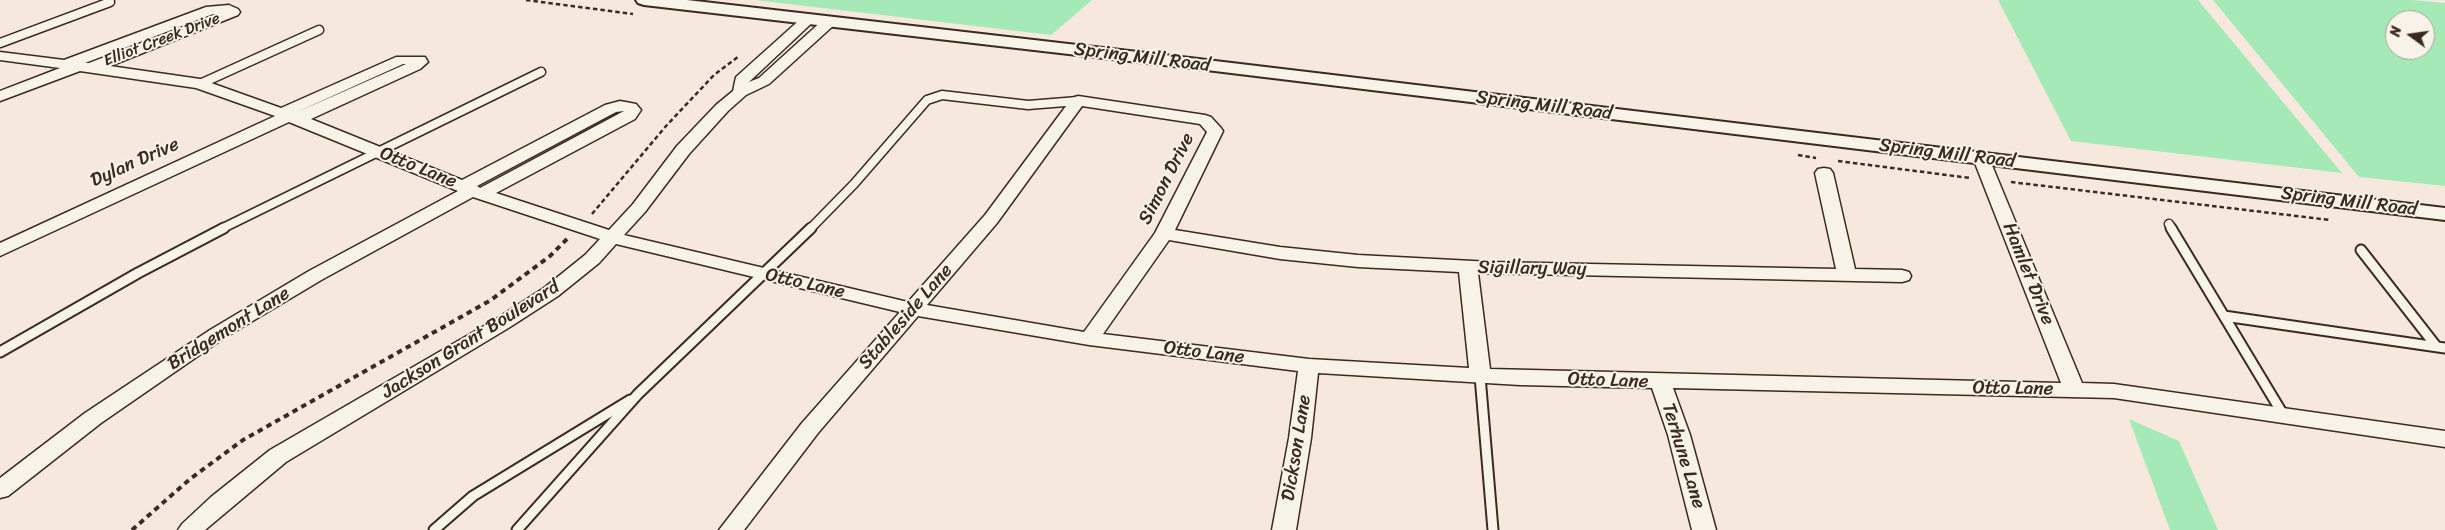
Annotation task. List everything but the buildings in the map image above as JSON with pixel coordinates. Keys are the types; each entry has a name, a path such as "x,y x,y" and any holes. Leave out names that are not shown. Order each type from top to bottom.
{"street":[{"name":"Spring Mill Road","path":"643,8 809,19 2445,214"},
{"name":"Jackson Grant Boulevard","path":"741,92 741,80 809,19"},
{"name":"Jackson Grant Boulevard","path":"190,530 219,503 278,456 478,339 551,292 592,259 639,208 684,150 722,108 741,92 764,81 829,22"},
{"name":"Elliot Creek Drive","path":"0,96 76,67 163,28 192,23 152,44 76,67"},
{"name":"Otto Lane","path":"0,56 200,84 289,116 473,190 611,237 913,309 1089,338 1309,366 1480,376 1660,382 2114,391 2445,439"},
{"name":"Dylan Drive","path":"0,250 82,210 388,72"},
{"name":"Simon Drive","path":"1078,101 1205,120 1215,131 1164,234 1089,338"},
{"name":"Stableside Lane","path":"731,530 810,428 991,220 1078,101"},
{"name":"Bridgemont Lane","path":"0,490 93,418 218,334 316,275 588,129"},
{"name":"Hamlet Drive","path":"1981,158 2075,391"},
{"path":"1827,164 1848,274"},
{"name":"Sigillary Way","path":"1164,234 1280,253 1358,262 1468,267 1902,276"},
{"path":"1468,267 1480,376"},
{"name":"Dickson Lane","path":"1284,530 1300,438 1309,366"},
{"name":"Terhune Lane","path":"1660,382 1679,435 1704,530"}],"lane":[{"path":"0,43 110,2"},
{"path":"152,44 163,28"},
{"path":"200,84 319,30"},
{"path":"0,352 138,272 266,206 541,72"},
{"path":"517,530 638,394 765,275 854,184 927,100 942,95 1028,104 1078,101"},
{"path":"2169,224 2284,416"},
{"path":"2361,250 2440,347"},
{"path":"2224,316 2440,347"},
{"path":"1480,376 1494,530"},
{"path":"434,530 473,496 638,394"}],"path":[{"path":"526,0 643,8"},
{"path":"132,530 190,479 243,440 491,300 550,256 580,227 666,126 714,75 741,55"},
{"path":"1796,155 1827,164 1990,180 2336,220"}],"green space":[{"path":"755,0 1092,0 1051,35"},
{"path":"1998,0 2198,0 2342,173 2071,141"},
{"path":"2213,0 2413,0 2445,3 2445,186 2359,177"},
{"path":"2129,419 2179,441 2218,530 2170,530"}]}
